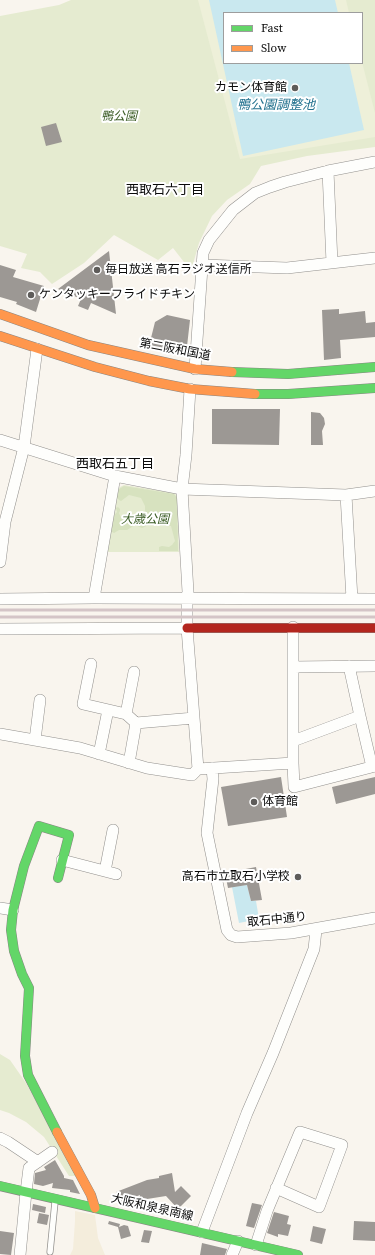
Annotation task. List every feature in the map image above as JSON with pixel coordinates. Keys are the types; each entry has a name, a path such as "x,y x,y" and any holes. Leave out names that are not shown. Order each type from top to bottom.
{"main road":[{"name":"第二阪和国道","path":"0,314 88,345 195,369 288,374 375,367"},
{"path":"0,336 95,368 190,389 246,394 288,394 375,388"},
{"path":"187,628 375,628"},
{"path":"58,878 69,836 39,826 24,866 13,910 11,930 14,951 22,974 29,988 25,1056 28,1075 91,1195 95,1208"},
{"name":"大阪和泉泉南線","path":"0,1186 298,1255"}],"street":[{"path":"195,369 203,253 209,240 233,210 255,194 270,187 328,171 375,162"},
{"path":"328,171 332,263"},
{"path":"203,265 287,268 375,258"},
{"path":"0,562 3,522 24,447 37,349"},
{"path":"190,389 186,455 182,489 188,592 187,628 198,770"},
{"path":"0,440 115,476 182,489 346,495 375,491"},
{"path":"94,598 115,476"},
{"path":"346,495 352,599"},
{"path":"0,599 375,599"},
{"path":"293,627 294,787 374,766 360,716 350,666"},
{"path":"0,629 187,628"},
{"path":"91,664 83,704 126,714 136,723 194,718"},
{"path":"293,667 375,666"},
{"path":"126,714 134,672"},
{"path":"35,740 40,700"},
{"path":"99,754 108,710"},
{"path":"293,741 360,716"},
{"path":"129,762 136,723"},
{"path":"0,734 80,748 146,768 192,775 198,770 212,768 293,763"},
{"name":"取石中通り","path":"212,768 213,779 207,833 227,930 232,935 237,937 291,933 316,930 375,918"},
{"path":"105,871 113,830"},
{"path":"62,860 116,874"},
{"path":"0,908 13,910"},
{"path":"202,1232 247,1113 273,1053 314,949 316,930"},
{"path":"256,1245 266,1211 300,1132 342,1146 319,1207 276,1188"},
{"path":"0,1138 38,1162"},
{"path":"20,1255 29,1168 52,1152"},
{"path":"232,1255 238,1241"}],"lane":[{"path":"50,1252 56,1199"}],"shaded area":[{"path":"75,1211 95,1215 98,1238 105,1255 70,1255 73,1249"}],"green space":[{"name":"鴨公園","path":"71,0 375,0 375,147 307,156 261,166 250,184 227,200 212,216 199,243 191,271 173,248 158,260 114,235 84,263 52,284 40,272 21,268 27,254 0,246 0,16 59,5"},
{"name":"鴨公園調整池","path":"198,0 346,0 349,12 223,12 223,64 363,64 375,113 375,137 240,159"},
{"name":"大歳公園","path":"124,485 175,493 178,498 179,552 106,552 118,488"},
{"path":"124,486 174,494 177,498 178,551 159,551 159,547 169,547 175,541 171,526 149,525 142,528 135,525 127,530 119,530 114,533 111,531 114,516 117,512 116,508 118,507 120,509 119,513 121,518 130,521 141,519 145,515 145,506 141,498 129,495 121,501 119,500 117,497 119,489"},
{"path":"0,1054 10,1060 26,1083 77,1176 69,1176 44,1137 26,1122 0,1110"}],"water":[{"name":"鴨公園調整池","path":"209,0 335,0 338,12 223,12 223,64 349,64 364,130 243,156"},
{"path":"247,885 251,901 256,901 259,919 239,923 232,887"}],"building":[{"path":"56,123 62,142 46,146 41,127"},
{"name":"毎日放送 高石ラジオ送信所","path":"109,251 116,314 91,303 88,310 78,306 81,299 58,289"},
{"path":"0,265 16,270 13,277 44,286 36,312 16,304 17,302 0,297"},
{"path":"339,309 339,314 365,311 366,323 375,322 375,337 340,340 341,358 324,360 322,310"},
{"path":"167,315 190,320 186,355 149,346 155,322"},
{"path":"212,409 280,409 279,445 212,444"},
{"path":"311,412 320,413 324,418 325,424 322,431 323,445 311,445"},
{"name":"体育館","path":"281,777 287,817 228,826 221,787"},
{"path":"375,777 375,794 336,804 332,787"},
{"path":"256,867 262,900 251,901 247,885 228,888 225,873"},
{"path":"55,1160 64,1178 73,1180 80,1194 70,1192 70,1190 52,1188 53,1183 43,1186 34,1184 35,1173 46,1170 44,1167"},
{"path":"172,1173 175,1192 181,1186 191,1196 178,1209 166,1196 147,1199 145,1208 138,1206 140,1195 120,1203 116,1192 147,1180 159,1178 159,1176"},
{"path":"252,1203 262,1205 254,1228 246,1226"},
{"path":"33,1204 46,1207 45,1213 32,1210"},
{"path":"274,1212 289,1216 287,1224 291,1225 288,1236 278,1234 278,1237 267,1233"},
{"path":"39,1213 49,1215 47,1225 37,1223"},
{"path":"109,1221 120,1224 119,1227 124,1225 128,1226 131,1236 121,1239 118,1227 108,1224"},
{"path":"354,1221 375,1222 375,1241 353,1240"},
{"path":"313,1226 326,1229 322,1244 310,1241"},
{"path":"144,1230 152,1231 149,1243 141,1242"},
{"path":"0,1231 14,1233 11,1255 0,1254"},
{"path":"202,1243 227,1249 225,1255 200,1255"}],"railway":[{"path":"0,610 375,610"},
{"path":"0,617 375,617"}],"traffic: fast":[{"path":"232,372 288,374 375,367"},
{"path":"255,394 288,394 375,388"},
{"path":"57,1132 28,1075 25,1056 29,988 22,974 14,951 11,930 13,910 24,866 39,826 69,835 58,878"},
{"path":"0,1186 298,1255"}],"traffic: slow":[{"path":"0,314 88,345 195,369 232,372"},
{"path":"0,336 95,367 149,381 190,389 255,394"},
{"path":"57,1132 91,1195 95,1208"}],"traffic: jam":[{"path":"187,628 375,628"}],"place":[{"name":"カモン体育館","path":"295,88"},
{"name":"毎日放送 高石ラジオ送信所","path":"97,270"},
{"name":"ケンタッキーフライドチキン","path":"31,295"},
{"name":"体育館","path":"254,802"},
{"name":"高石市立取石小学校","path":"298,877"}],"district":[{"name":"西取石六丁目","path":"165,191"},
{"name":"西取石五丁目","path":"115,465"}]}
